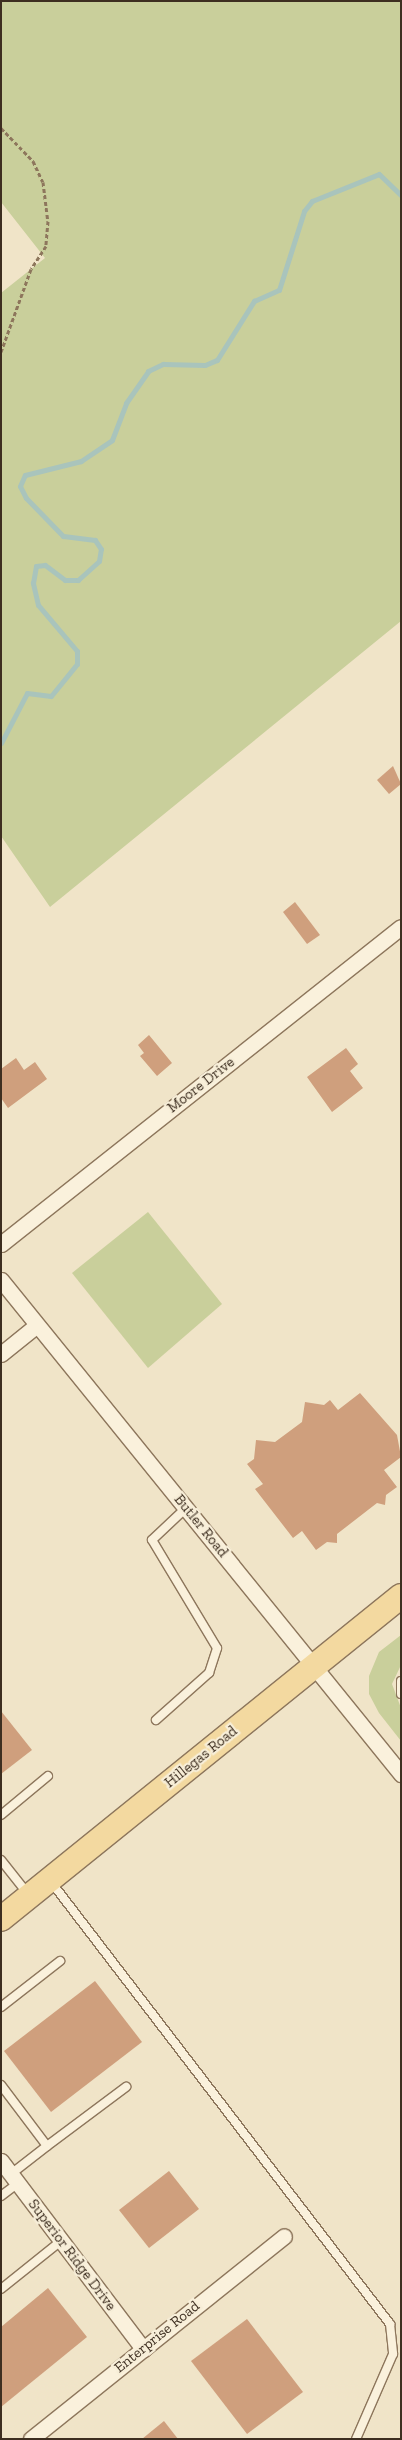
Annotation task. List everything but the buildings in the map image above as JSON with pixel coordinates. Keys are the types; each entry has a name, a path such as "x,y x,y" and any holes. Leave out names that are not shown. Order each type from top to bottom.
{"main road":[{"name":"Hillegas Road","path":"1,1919 401,1596"}],"street":[{"name":"Moore Drive","path":"1,1244 401,927"},
{"name":"Butler Road","path":"1,1280 401,1774"},
{"path":"1,1354 37,1325"},
{"name":"Superior Ridge Drive","path":"1,2161 143,2349"},
{"name":"Enterprise Road","path":"31,2439 284,2236"}],"lane":[{"path":"156,1720 209,1673 217,1648 152,1540 186,1508"},
{"path":"401,1681 401,1694"},
{"path":"1,1815 48,1776"},
{"path":"1,1860 30,1896"},
{"path":"49,1879 390,2324 393,2354 356,2439"},
{"path":"1,2007 60,1961"},
{"path":"1,2085 46,2146"},
{"path":"1,2196 14,2178 46,2146 126,2087"},
{"path":"1,2288 62,2241"}],"path":[{"path":"1,128 33,161 43,182 48,221 46,246 31,269 1,352"}],"green space":[{"path":"1,1 401,1 401,621 50,907 1,836 1,293 45,258 1,202"},
{"path":"148,1212 222,1304 148,1368 72,1273"},
{"path":"401,1635 401,1665 392,1684 401,1708 401,1741 379,1713 369,1694 369,1676 379,1652"}],"waterway":[{"path":"1,743 27,693 51,696 77,664 77,651 38,605 33,583 36,566 45,565 65,580 78,580 99,561 101,549 95,540 63,536 26,498 20,486 25,475 81,461 112,440 126,403 148,371 163,364 205,365 217,360 254,301 279,290 304,211 312,201 379,174 401,195"}]}
